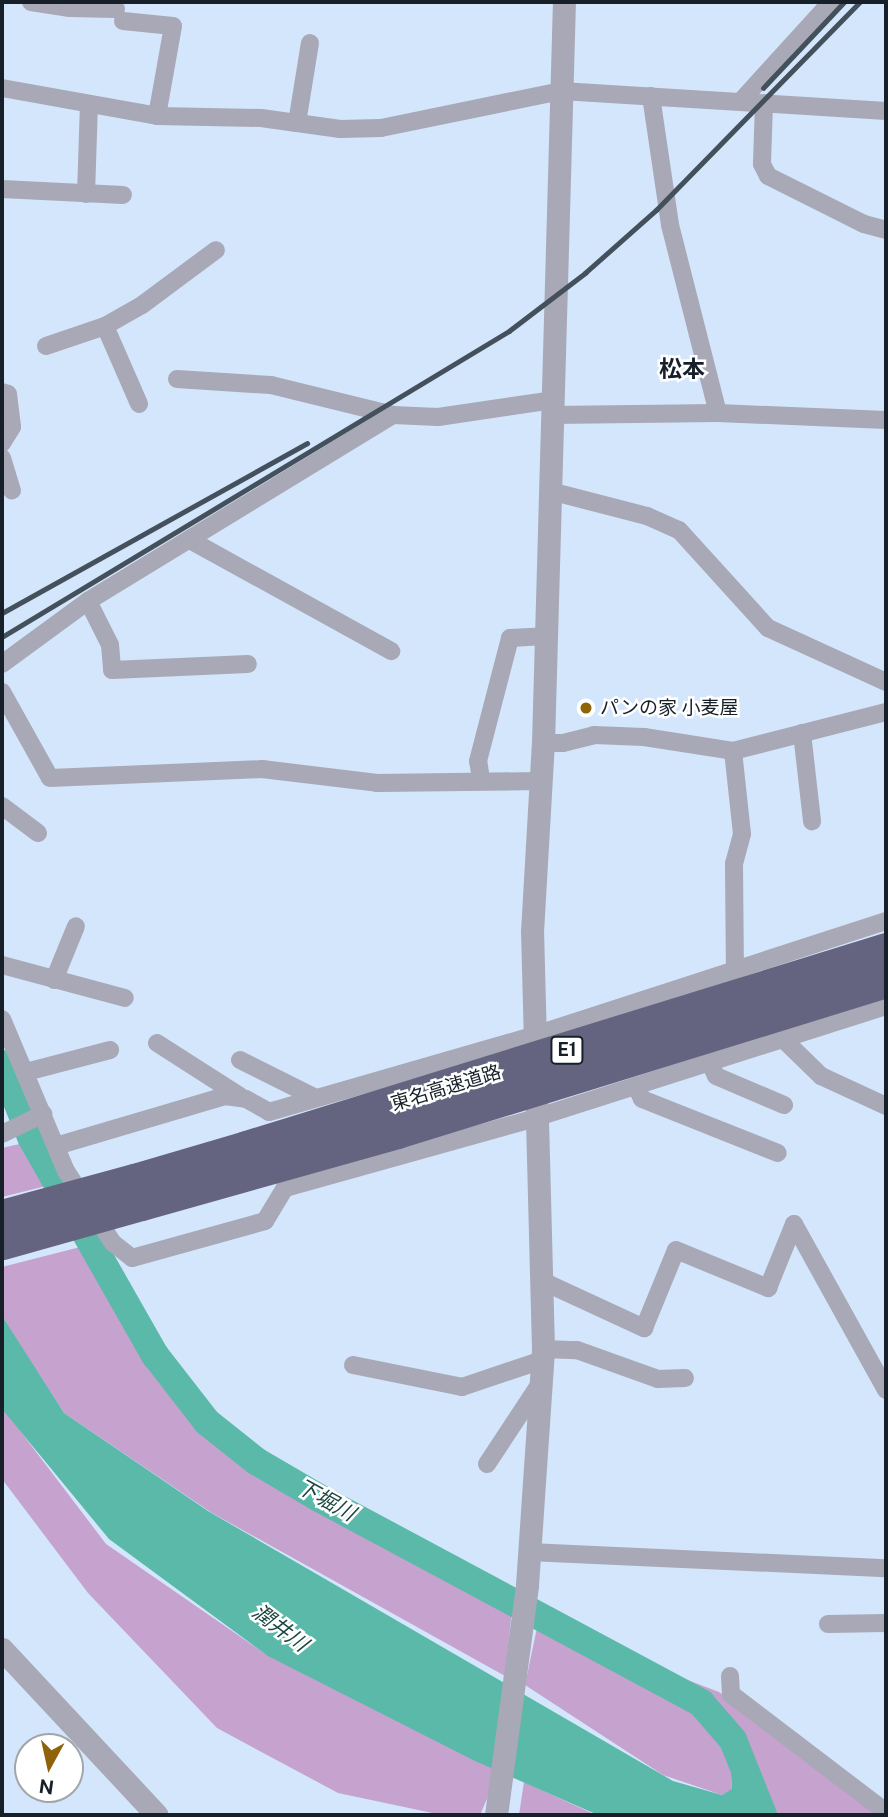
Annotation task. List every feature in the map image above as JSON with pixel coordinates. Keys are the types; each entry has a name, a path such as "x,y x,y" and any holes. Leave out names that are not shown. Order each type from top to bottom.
{"highway":[{"name":"東名高速道路","path":"251,1160 886,949"},
{"name":"東名高速道路","path":"2,1243 138,1192 886,981"},
{"name":"東名高速道路","path":"2,1216 138,1192"}],"street":[{"path":"31,2 173,26 157,116"},
{"path":"496,1815 522,1635 542,1363 535,1118 533,877 543,743 564,2"},
{"path":"741,101 831,2"},
{"path":"297,123 310,43"},
{"path":"2,88 157,116 297,123 340,129 381,128 561,90 886,111"},
{"path":"651,96 670,225 718,413"},
{"path":"764,103 762,164 768,176 864,224 886,230"},
{"path":"86,194 89,104"},
{"path":"2,189 123,195"},
{"path":"46,346 105,326 153,298 216,250"},
{"path":"105,326 139,404"},
{"path":"177,379 271,385 393,415 438,417 552,407 886,421"},
{"path":"2,392 8,394 12,427 2,443"},
{"path":"2,664 88,601 393,415"},
{"path":"2,458 12,490"},
{"path":"550,491 647,516 679,530 768,628 886,682"},
{"path":"190,540 391,651"},
{"path":"88,601 110,645 112,670 248,664"},
{"path":"481,779 478,761 510,638 546,636"},
{"path":"2,692 50,778 262,769 377,783 481,779 541,781"},
{"path":"543,743 563,743 594,735 644,737 733,751 886,712"},
{"path":"802,733 812,821"},
{"path":"733,751 742,834 734,864 735,970"},
{"path":"2,806 38,833"},
{"path":"157,1043 269,1112 535,1035 886,920"},
{"path":"54,980 76,926"},
{"path":"2,965 125,998"},
{"path":"2,1019 26,1072 40,1116 66,1171 113,1242 132,1258 265,1222 285,1188 535,1118 886,1006"},
{"path":"784,1040 821,1076 886,1107"},
{"path":"26,1072 110,1050"},
{"path":"240,1060 316,1098"},
{"path":"710,1063 716,1076 784,1105"},
{"path":"636,1086 642,1099 778,1153"},
{"path":"56,1146 225,1096 246,1100"},
{"path":"2,1134 40,1116"},
{"path":"540,1280 644,1328 676,1250 768,1288 794,1224 886,1390"},
{"path":"353,1365 462,1387 577,1350 658,1379 685,1378"},
{"path":"487,1464 542,1363"},
{"path":"529,1552 886,1568"},
{"path":"828,1624 886,1623"},
{"path":"2,1648 157,1815"},
{"path":"730,1676 731,1694 886,1812"}],"shaded area":[{"path":"24,1143 46,1186 2,1197 2,1148"},
{"path":"92,1244 145,1350 252,1467 512,1609 505,1676 212,1513 64,1413 2,1319 2,1267"},
{"path":"2,1407 106,1544 264,1653 499,1771 480,1815 442,1815 338,1793 217,1728 88,1593 2,1479"},
{"path":"538,1623 719,1692 886,1815 775,1815 740,1756 730,1759 732,1790 722,1795 663,1775 525,1685"},
{"path":"524,1782 596,1815 519,1815"}],"water":[{"name":"潤井川","path":"2,1316 64,1413 208,1511 673,1781 722,1795 732,1789 730,1759 748,1761 770,1815 598,1815 475,1761 268,1656 109,1539 2,1409"}],"waterway":[{"name":"下堀川","path":"2,1064 31,1137 155,1355 207,1422 256,1461 319,1498 701,1703 733,1740 763,1815"}],"railway":[{"path":"763,88 844,2"},
{"path":"2,637 509,331 585,273 656,210 860,2"},
{"path":"2,613 307,443"}],"place":[{"name":"パンの家 小麦屋","path":"586,708"}],"district":[{"name":"松本","path":"682,369"}]}
